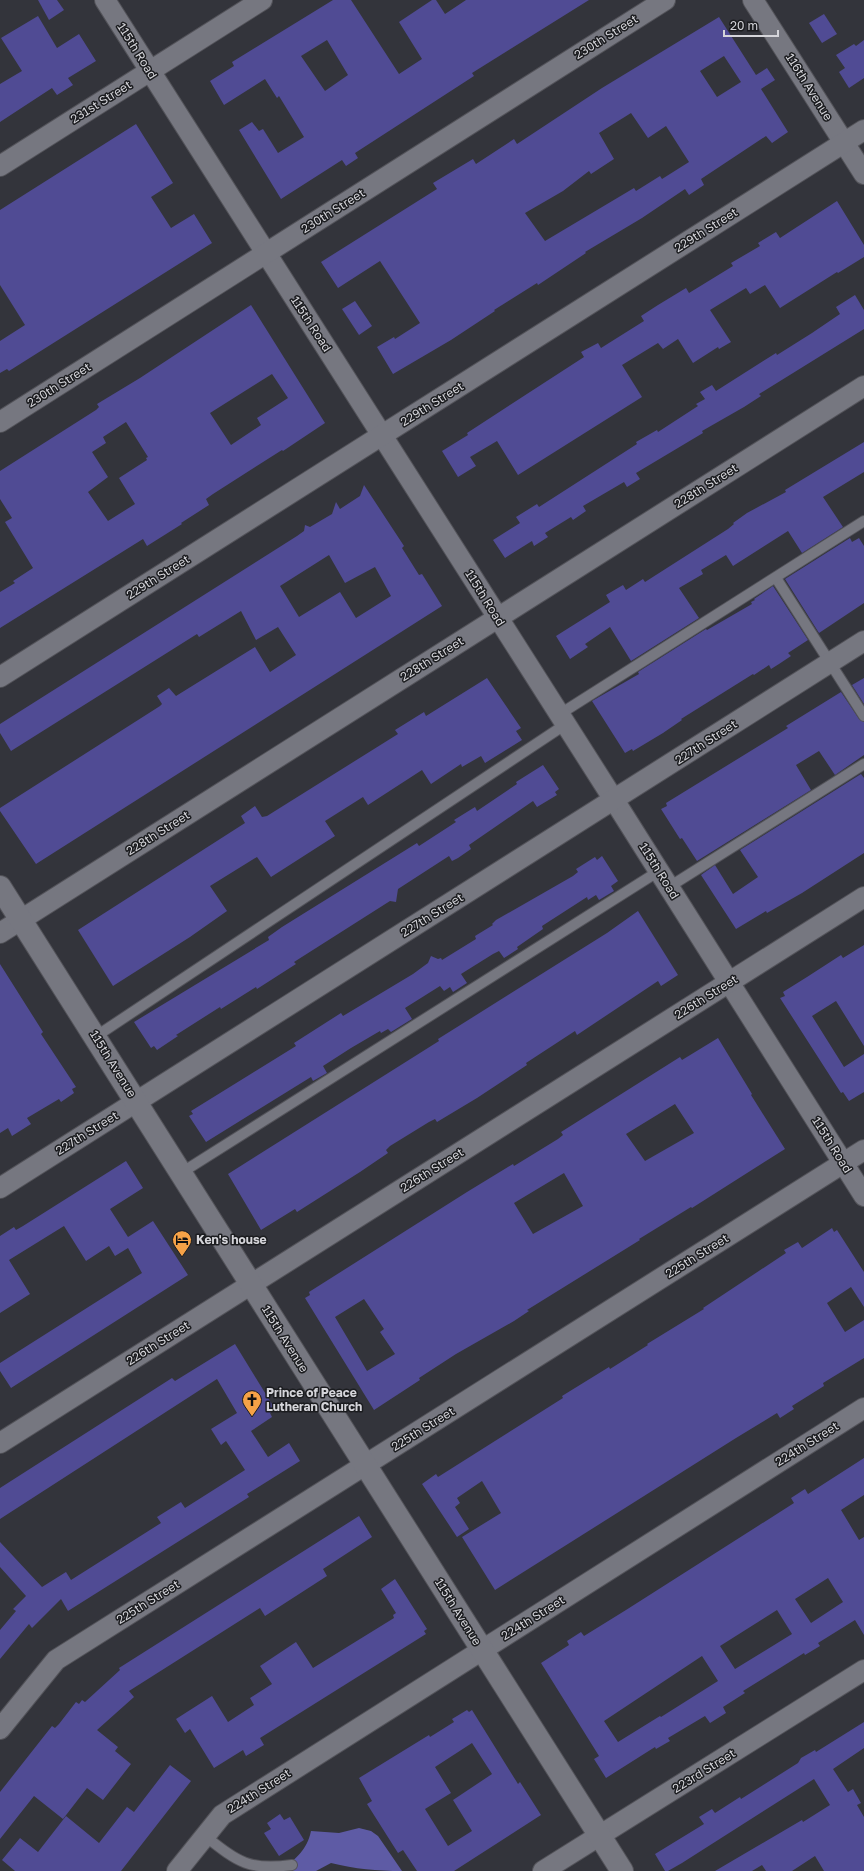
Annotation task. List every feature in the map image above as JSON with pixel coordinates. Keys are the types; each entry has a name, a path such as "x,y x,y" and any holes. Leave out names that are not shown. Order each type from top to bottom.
{"main road":[{"name":"115th Avenue","path":"0,887 622,1871"}],"street":[{"name":"115th Road","path":"105,0 563,719 864,1196"},
{"name":"231st Street","path":"0,166 262,0"},
{"name":"230th Street","path":"0,422 665,0"},
{"name":"116th Avenue","path":"753,0 864,174"},
{"name":"229th Street","path":"0,677 864,130"},
{"name":"228th Street","path":"0,933 864,386"},
{"name":"227th Street","path":"0,1188 864,641"},
{"name":"226th Street","path":"0,1443 864,897"},
{"name":"225th Street","path":"0,1729 56,1660 864,1150"},
{"name":"224th Street","path":"177,1871 222,1815 864,1408"},
{"name":"223rd Street","path":"543,1871 864,1670"}],"lane":[{"path":"95,1037 563,719 864,521"},
{"path":"776,578 864,716"},
{"path":"669,887 864,764"},
{"path":"181,1173 659,871"},
{"path":"205,1836 231,1856 253,1867 273,1868 292,1865"}],"shaded area":[{"path":"359,1828 371,1831 378,1836 402,1871 366,1869 331,1863 316,1871 284,1871 307,1844 311,1831 339,1833"}],"building":[{"path":"38,0 57,0 64,10 49,20"},
{"path":"333,0 351,0 399,74 422,59 399,22 432,0 436,0 445,14 466,0 589,0 472,73 474,76 355,153 358,158 346,166 342,160 281,199 239,130 252,122 259,131 263,129 278,153 304,137 279,96 277,98 265,79 224,105 210,81 234,66 232,62","holes":["327,40 348,75 325,91 301,56"]},
{"path":"824,14 837,34 822,43 809,23"},
{"path":"38,16 57,48 79,34 96,61 68,78 73,85 57,95 52,88 0,122 0,84 22,71 1,38"},
{"path":"719,17 756,75 767,68 775,80 761,89 788,132 772,143 766,136 701,179 704,185 689,195 685,189 642,218 585,252 586,253 538,285 537,283 494,310 495,311 451,340 393,374 377,347 394,337 395,339 420,323 380,261 338,288 321,262 437,189 433,183 473,159 476,164 514,139 517,144 602,88","holes":["724,56 741,82 717,97 700,71","631,113 648,138 666,126 689,162 662,179 660,176 636,191 634,188 545,241 525,213 563,191 589,171 591,174 614,159 599,133"]},
{"path":"864,40 864,78 849,88 839,72 845,68 836,55 854,44 856,46"},
{"path":"136,124 173,183 151,197 171,228 194,214 212,243 9,371 7,369 0,373 0,341 25,325 0,285 0,210"},
{"path":"837,201 864,245 864,257 780,308 765,285 750,294 746,288 710,310 731,342 719,349 718,347 693,363 678,339 663,349 658,343 622,365 642,397 518,475 497,441 470,457 476,466 458,477 442,451 468,435 467,433 584,357 581,352 598,343 601,348 644,321 641,316 658,305 686,288 689,293 733,266 731,263 760,246 758,243 776,232 780,238"},
{"path":"855,295 864,310 864,329 759,394 761,396 702,431 703,433 636,473 640,479 627,487 624,482 583,506 586,511 573,520 571,517 545,533 548,537 534,546 532,541 505,558 493,540 520,523 516,517 537,504 539,507 637,444 636,442 657,430 658,432 698,406 696,404 705,399 700,392 712,385 716,391 776,353 777,355 812,333 840,314 836,307"},
{"path":"355,301 372,326 359,335 342,309"},
{"path":"251,305 325,423 213,494 206,499 209,505 181,523 182,524 147,546 143,539 0,628 0,592 15,583 13,581 33,568 5,522 12,518 0,499 0,471 96,410 99,407 97,404 140,378","holes":["272,374 288,398 257,418 261,425 231,445 210,413","126,422 148,457 146,458 147,460 119,478 135,504 108,521 88,492 108,477 92,452 106,443 103,437"]},
{"path":"864,442 864,472 823,497 843,527 802,553 788,531 733,566 726,555 701,570 703,574 679,588 699,618 631,661 610,627 585,644 588,647 570,659 556,636 610,602 606,595 623,585 626,590 643,579 645,582 728,529 734,524 733,523 747,513 786,492 785,490"},
{"path":"364,485 404,546 402,548 419,575 422,574 442,606 36,864 0,811 0,808 160,706 162,704 157,696 169,688 176,696 255,647 270,672 296,655 278,627 256,640 241,611 199,637 197,634 11,751 0,733 0,724 297,536 304,531 305,525 310,527 332,514 336,502 340,509 360,496","holes":["329,555 345,583 375,567 391,596 356,618 340,592 299,617 280,586"]},
{"path":"850,538 852,542 859,538 864,546 864,603 819,633 785,579"},
{"path":"773,586 808,640 788,653 791,656 771,669 769,665 754,675 753,674 681,719 682,720 663,733 633,751 632,749 625,753 592,701 639,674 638,672 706,629 707,630 752,604 751,602 755,600 754,599"},
{"path":"487,678 521,728 516,731 522,740 485,763 481,756 462,767 461,764 431,784 422,770 368,805 363,797 325,821 335,836 271,877 257,857 210,886 227,911 190,937 113,986 78,930 245,823 241,816 255,806 262,817 267,816 398,734 395,730 424,712 426,716"},
{"path":"864,678 864,704 852,685"},
{"path":"841,692 859,719 864,722 864,755 835,775 819,751 796,765 811,790 697,861 682,838 680,839 661,809 667,806 666,803 788,728 786,726"},
{"path":"543,765 559,789 555,792 557,795 537,807 533,801 469,845 471,849 458,858 452,861 449,856 398,889 396,902 390,901 294,962 296,964 257,989 256,987 221,1009 220,1007 176,1035 178,1036 157,1050 154,1046 151,1048 134,1022 269,940 268,937 282,927 417,843 419,846 456,822 454,820 475,807 477,811 517,784 516,782"},
{"path":"861,774 864,778 864,853 802,893 767,913 766,911 736,929 701,875 715,865 733,894 758,877 740,850"},
{"path":"602,856 618,881 611,886 614,891 599,900 596,895 588,900 587,897 542,926 543,929 504,958 499,951 461,974 467,983 453,992 450,987 444,991 440,986 405,1008 412,1019 391,1032 388,1029 381,1033 380,1031 351,1048 323,1066 327,1073 313,1081 311,1077 206,1142 189,1116 193,1114 191,1111 296,1046 294,1043 341,1013 343,1016 413,974 428,963 431,956 438,959 441,958 442,960 476,939 475,936 493,925 492,924 496,920 573,876 578,872 576,869 595,857 597,860"},
{"path":"638,911 678,975 661,986 658,981 577,1035 575,1031 526,1063 527,1065 477,1098 437,1122 435,1119 429,1122 390,1146 386,1150 388,1153 360,1172 297,1212 295,1209 261,1230 228,1174 439,1041 438,1039 607,933"},
{"path":"864,945 864,1046 836,1001 812,1016 844,1067 864,1054 864,1092 849,1101 843,1092 841,1093 780,998 785,996 783,992 841,955 843,958"},
{"path":"0,964 43,1032 41,1034 76,1087 72,1089 74,1093 61,1102 59,1099 27,1118 31,1124 12,1136 8,1128 0,1133"},
{"path":"718,1038 752,1094 751,1095 785,1149 527,1310 529,1311 514,1321 456,1354 374,1410 305,1298 310,1295 309,1292 467,1192 558,1139 563,1135 561,1132 680,1057 682,1060","holes":["675,1104 694,1133 645,1161 626,1134","564,1173 583,1206 533,1234 514,1203","364,1299 384,1329 380,1332 395,1354 367,1371 335,1317"]},
{"path":"126,1161 143,1188 110,1209 128,1237 153,1221 188,1275 11,1388 0,1371 0,1363 142,1273 128,1248 115,1256 109,1246 86,1261 64,1226 9,1260 30,1294 0,1313 0,1236 14,1227 16,1230 23,1226"},
{"path":"832,1228 834,1232 837,1230 864,1272 864,1307 851,1287 827,1303 845,1332 864,1320 864,1358 823,1383 824,1386 792,1406 794,1409 780,1418 777,1413 495,1590 462,1537 501,1513 482,1481 457,1498 460,1503 455,1507 469,1529 457,1537 422,1484 436,1474 438,1477 563,1398 562,1396 609,1367 610,1369 704,1309 703,1308 786,1253 784,1250 798,1242 802,1248"},
{"path":"235,1344 275,1409 270,1413 272,1417 251,1431 268,1457 289,1443 300,1461 247,1494 249,1497 68,1611 61,1599 32,1628 29,1624 0,1659 0,1630 16,1611 13,1609 26,1596 0,1567 0,1542 42,1587 66,1572 71,1580 161,1523 157,1517 181,1502 185,1508 245,1470 226,1441 221,1445 211,1429 237,1413 217,1379 0,1519 0,1488 172,1378 175,1381"},
{"path":"864,1458 864,1495 841,1510 859,1540 864,1537 864,1635 855,1620 818,1643 820,1646 805,1655 804,1653 743,1691 745,1693 723,1707 726,1713 710,1723 705,1716 668,1738 670,1741 656,1749 655,1747 606,1778 594,1759 599,1756 541,1663 569,1645 567,1641 581,1632 584,1636 794,1503 791,1498 805,1489 808,1494","holes":["828,1578 843,1602 811,1623 795,1599","777,1610 792,1634 735,1669 720,1646","702,1656 718,1681 618,1742 604,1721"]},
{"path":"359,1516 372,1537 323,1569 327,1576 265,1616 260,1608 129,1691 134,1697 97,1730 118,1747 115,1751 131,1764 103,1800 87,1788 63,1819 34,1796 0,1839 0,1792 52,1726 55,1728 59,1724 76,1702 79,1704 82,1700 85,1702 120,1670 119,1668"},
{"path":"395,1579 427,1629 424,1631 426,1634 260,1738 264,1745 246,1756 243,1750 214,1768 190,1729 185,1733 176,1719 212,1696 228,1722 254,1705 250,1698 272,1684 260,1666 296,1642 313,1668 394,1618 393,1615 396,1613 381,1589"},
{"path":"467,1710 469,1712 472,1710 518,1784 520,1782 541,1815 454,1871 417,1871 403,1850 398,1853 367,1804 372,1801 359,1778 429,1735 430,1737 454,1722 452,1719","holes":["472,1743 492,1774 453,1800 472,1831 448,1846 425,1809 451,1793 435,1767"]},
{"path":"864,1722 864,1748 833,1769 848,1792 853,1789 861,1803 857,1805 864,1817 864,1871 824,1871 815,1856 792,1871 766,1871 762,1865 752,1871 715,1871 802,1820 803,1822 830,1805 814,1779 682,1863 668,1871 665,1871 655,1854 704,1824 699,1817 712,1809 715,1813 740,1797 741,1799 798,1763 801,1758 815,1750 816,1752"},
{"path":"170,1765 191,1781 121,1871 15,1871 2,1860 20,1838 38,1852 66,1816 99,1843 127,1807 134,1812"},
{"path":"280,1814 284,1820 290,1817 304,1840 279,1856 264,1833 271,1829 267,1823"}],"place":[{"name":"Ken's house","path":"182,1257"},
{"name":"Prince of Peace Lutheran Church","path":"252,1417"}]}
